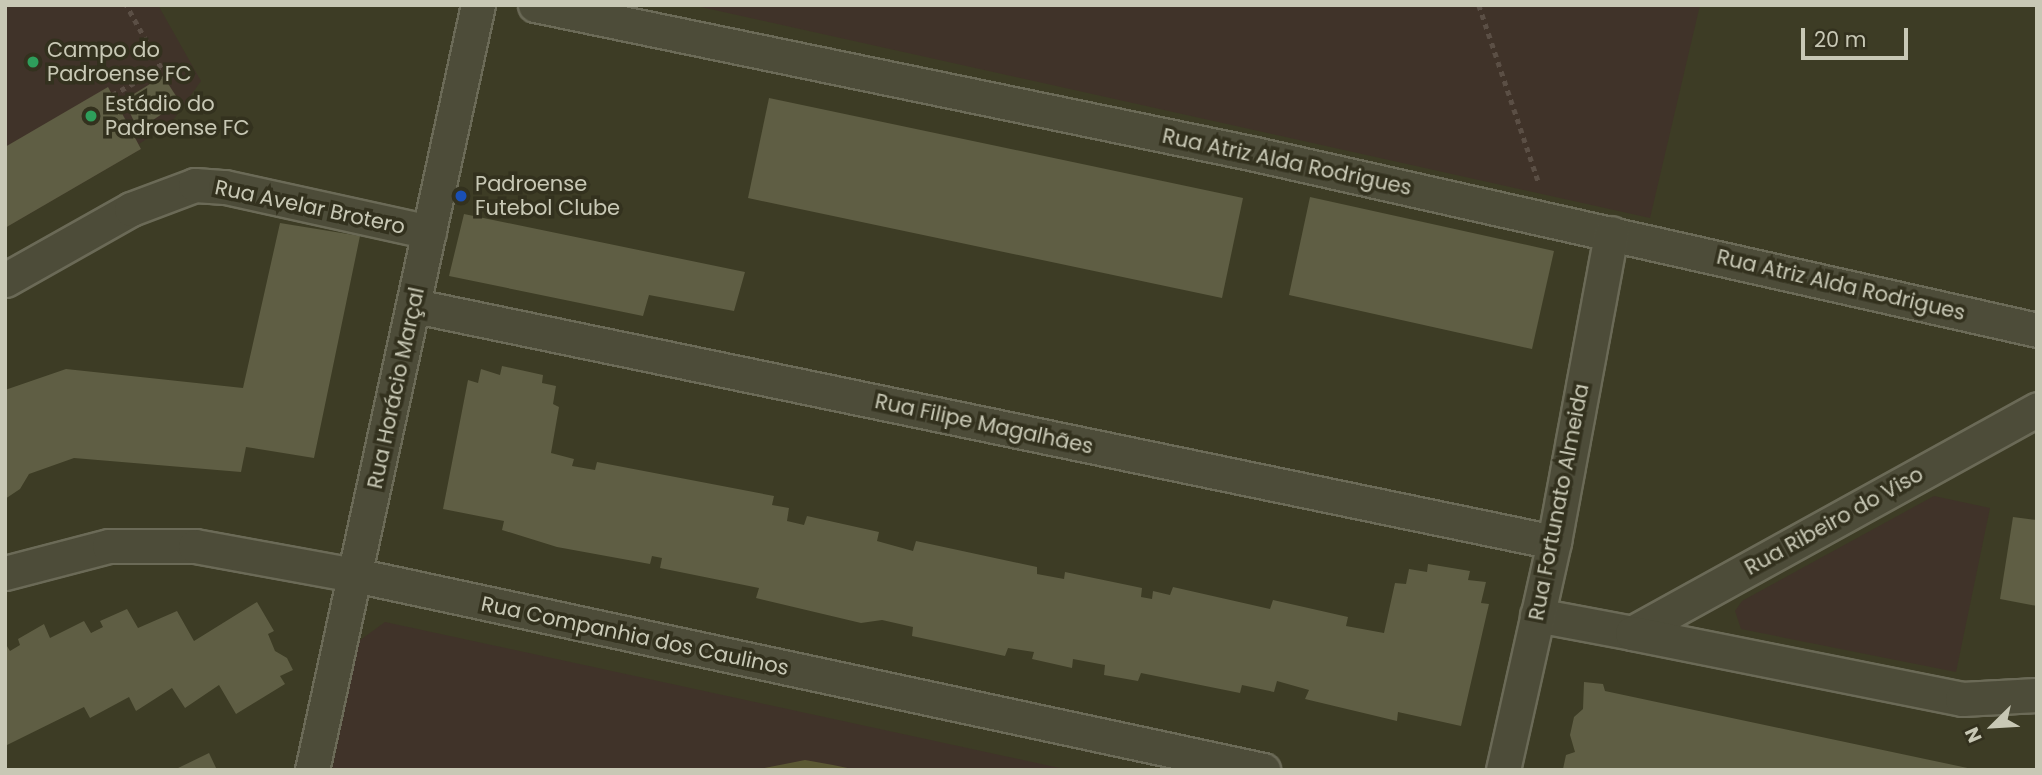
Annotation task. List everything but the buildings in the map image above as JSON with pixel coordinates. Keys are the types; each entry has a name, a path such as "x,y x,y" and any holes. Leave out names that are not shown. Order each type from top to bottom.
{"street":[{"name":"Rua Horácio Marçal","path":"312,770 415,306 478,5"},
{"name":"Rua Atriz Alda Rodrigues","path":"536,5 1547,218 2037,330"},
{"name":"Rua Avelar Brotero","path":"5,280 131,209 195,185 225,187 429,232"},
{"name":"Rua Fortunato Almeida","path":"1503,770 1553,542 1611,233"},
{"name":"Rua Filipe Magalhães","path":"415,306 1553,542"},
{"name":"Rua Ribeiro do Viso","path":"1632,633 2037,409"},
{"name":"Rua Companhia dos Caulinos","path":"5,573 80,551 137,544 195,546 355,575 1263,770"},
{"path":"1537,615 1962,699 2037,695"}],"path":[{"path":"112,95 161,68 126,5"},
{"path":"1479,5 1535,161 1547,218"}],"shaded area":[{"name":"Estádio do Padroense FC","path":"5,5 158,5 201,81 171,123 139,144 141,149 5,228"},
{"path":"692,5 1700,5 1650,218"},
{"path":"1934,496 1990,508 1956,672 1741,629 1735,611 1742,601"},
{"path":"385,622 1069,770 332,770 359,641"},
{"path":"805,760 833,765 857,770 755,770"}],"place":[{"name":"Campo do Padroense FC","path":"33,62"},
{"name":"Estádio do Padroense FC","path":"91,116"},
{"name":"Padroense Futebol Clube","path":"461,196"}]}
